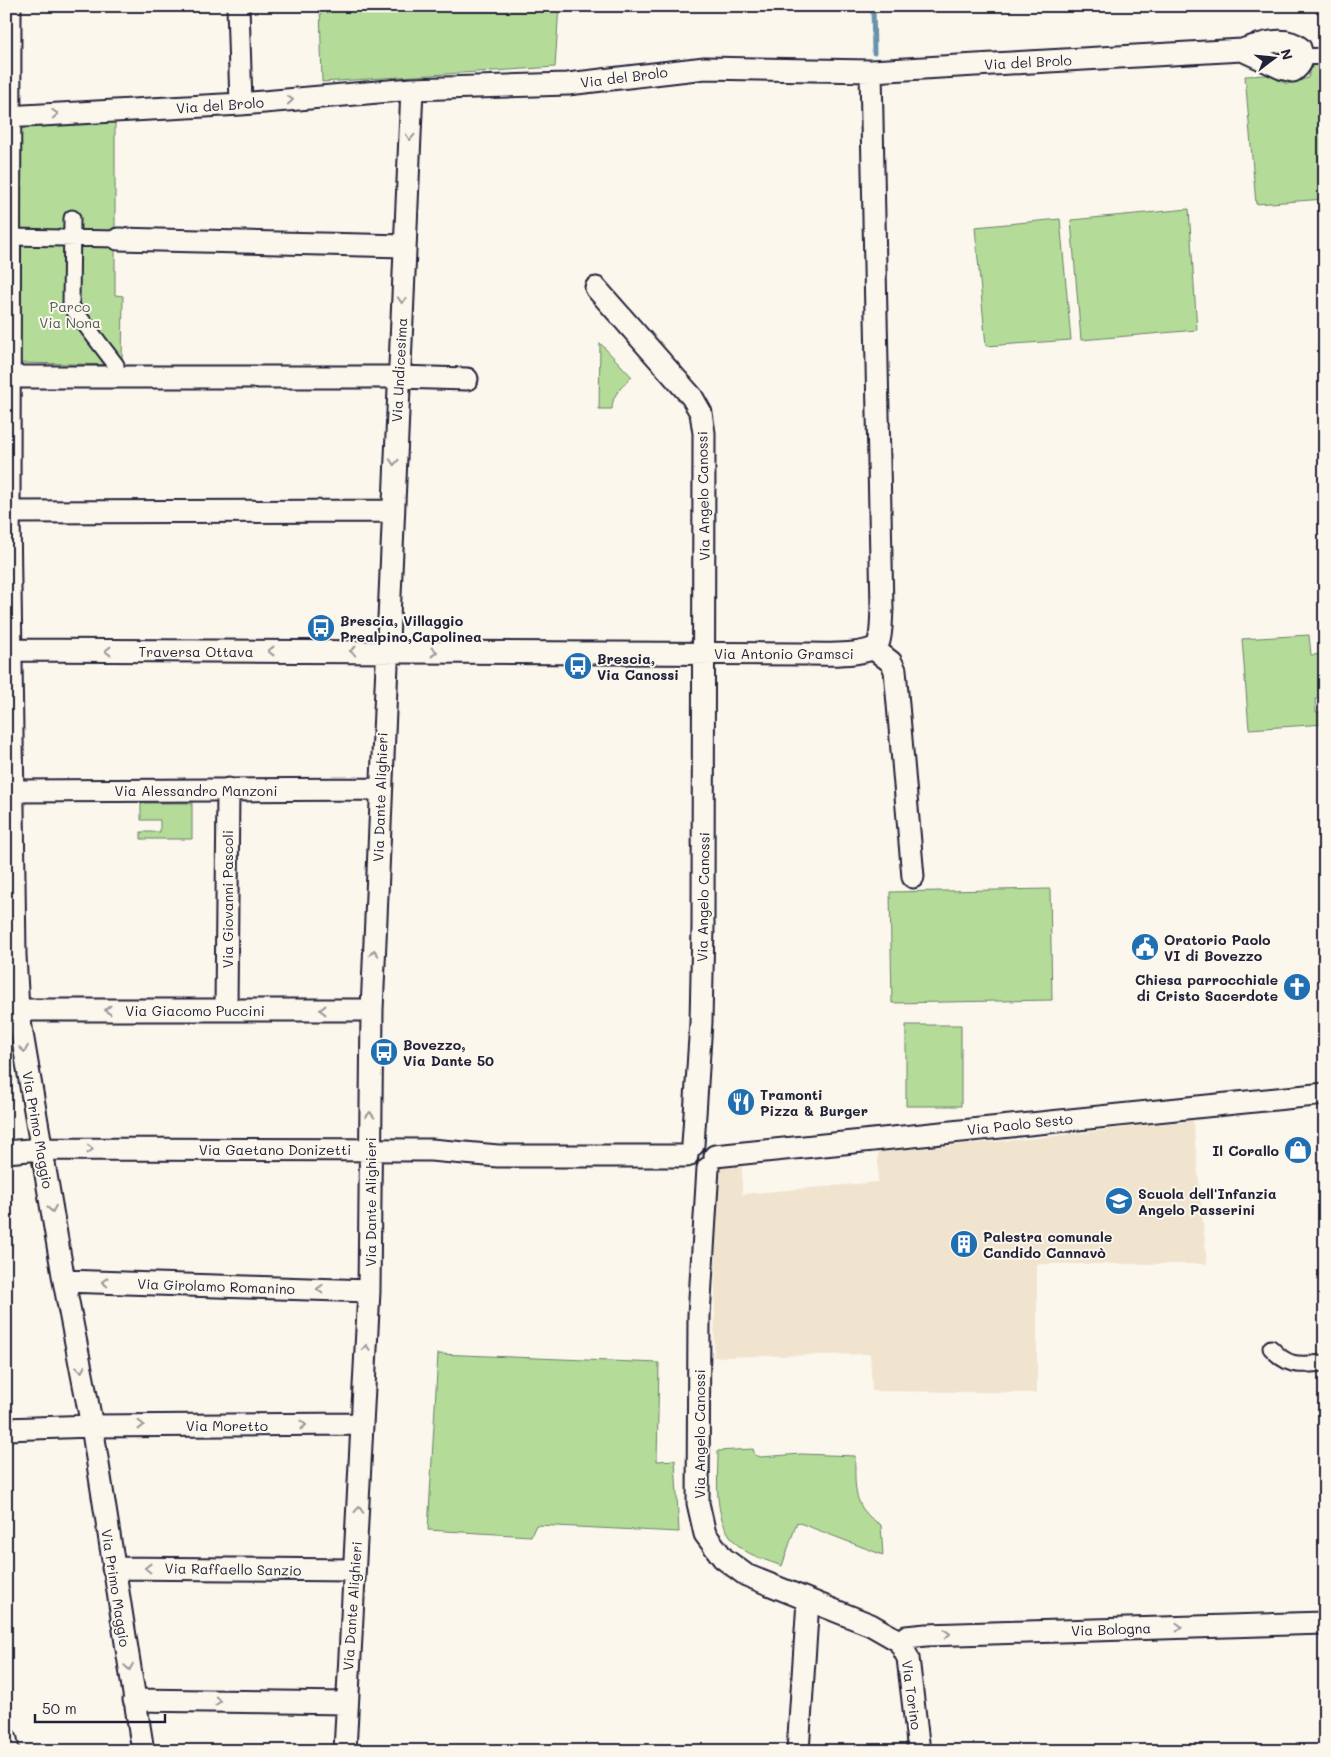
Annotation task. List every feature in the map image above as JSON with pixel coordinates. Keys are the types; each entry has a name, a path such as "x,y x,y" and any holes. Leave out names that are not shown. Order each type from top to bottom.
{"street":[{"name":"Via Primo Maggio","path":"10,6 8,116 10,237 9,651 18,1010 64,1281 92,1426 143,1751"},
{"path":"238,6 241,104"},
{"name":"Via del Brolo","path":"8,116 241,104 412,89 568,84 705,68 871,71 1242,50 1280,68 1292,71 1300,65 1302,57 1325,56"},
{"path":"871,71 882,609 878,643 869,650 891,662 895,670 913,877"},
{"name":"Via Undicesima","path":"386,652 412,89"},
{"path":"72,218 71,306 116,365"},
{"path":"10,237 405,246"},
{"name":"Via Angelo Canossi","path":"596,288 692,397 701,413 704,433 705,653 698,1502 705,1534 723,1558 746,1574 808,1601 871,1625 899,1641"},
{"path":"10,377 398,377 466,379"},
{"path":"9,512 392,511"},
{"name":"Via Antonio Gramsci","path":"705,653 801,654 869,650"},
{"name":"Traversa Ottava","path":"9,651 386,652"},
{"path":"386,652 705,653"},
{"name":"Via Dante Alighieri","path":"345,1751 346,1703 360,1490 361,1424 369,1291 372,1010 386,652"},
{"name":"Via Giovanni Pascoli","path":"226,1009 228,789"},
{"name":"Via Alessandro Manzoni","path":"13,791 380,789"},
{"name":"Via Giacomo Puccini","path":"18,1010 372,1010"},
{"name":"Via Paolo Sesto","path":"701,1156 1325,1094"},
{"name":"Via Gaetano Donizetti","path":"6,1152 41,1149 431,1150 498,1156 701,1156"},
{"name":"Via Girolamo Romanino","path":"64,1281 369,1291"},
{"path":"1270,1348 1283,1362 1296,1365 1325,1363"},
{"name":"Via Moretto","path":"92,1426 361,1424"},
{"path":"6,1429 92,1426"},
{"name":"Via Raffaello Sanzio","path":"113,1568 354,1570"},
{"path":"798,1751 808,1601"},
{"name":"Via Bologna","path":"899,1641 906,1637 926,1635 1325,1623"},
{"name":"Via Torino","path":"899,1641 908,1658 919,1751"},
{"path":"134,1700 346,1703"},
{"path":"6,1739 8,1751"}],"shaded area":[{"path":"1193,1120 1207,1264 1037,1264 1037,1393 872,1391 870,1354 714,1357 717,1165 742,1166 742,1194 878,1182 878,1152 1037,1138"}],"green space":[{"path":"320,6 559,6 555,67 322,82"},
{"path":"1325,63 1325,199 1256,204 1245,76 1268,75 1287,84 1308,78 1312,64"},
{"name":"Parco Via Nona","path":"115,122 115,295 123,296 122,365 20,363 20,126"},
{"path":"1189,209 1197,330 1081,340 1071,220"},
{"path":"1060,219 1071,340 986,346 975,227"},
{"path":"600,343 632,377 616,395 612,409 599,409"},
{"path":"1309,635 1311,655 1325,654 1325,698 1315,699 1316,712 1325,712 1325,724 1249,729 1242,639"},
{"path":"141,803 192,803 192,839 141,839 141,832 160,832 160,820 141,820"},
{"path":"1050,889 1052,1000 892,1003 890,892"},
{"path":"906,1025 961,1025 961,1106 906,1106"},
{"path":"438,1354 659,1363 657,1461 675,1460 679,1532 536,1525 531,1536 428,1530"},
{"path":"753,1449 755,1455 761,1457 801,1454 855,1456 857,1496 865,1511 881,1525 883,1555 797,1522 782,1566 754,1556 740,1547 725,1527 718,1502 718,1451"}],"waterway":[{"path":"873,6 874,53"}],"place":[{"name":"Brescia, Villaggio Prealpino,Capolinea","path":"321,628"},
{"name":"Brescia, Via Canossi","path":"578,666"},
{"name":"Oratorio Paolo VI di Bovezzo","path":"1145,947"},
{"name":"Chiesa parrocchiale di Cristo Sacerdote","path":"1297,987"},
{"name":"Bovezzo, Via Dante 50","path":"384,1052"},
{"name":"Tramonti Pizza & Burger","path":"741,1102"},
{"name":"Il Corallo","path":"1298,1150"},
{"name":"Scuola dell'Infanzia Angelo Passerini","path":"1119,1201"},
{"name":"Palestra comunale Candido Cannavò","path":"964,1244"}]}
